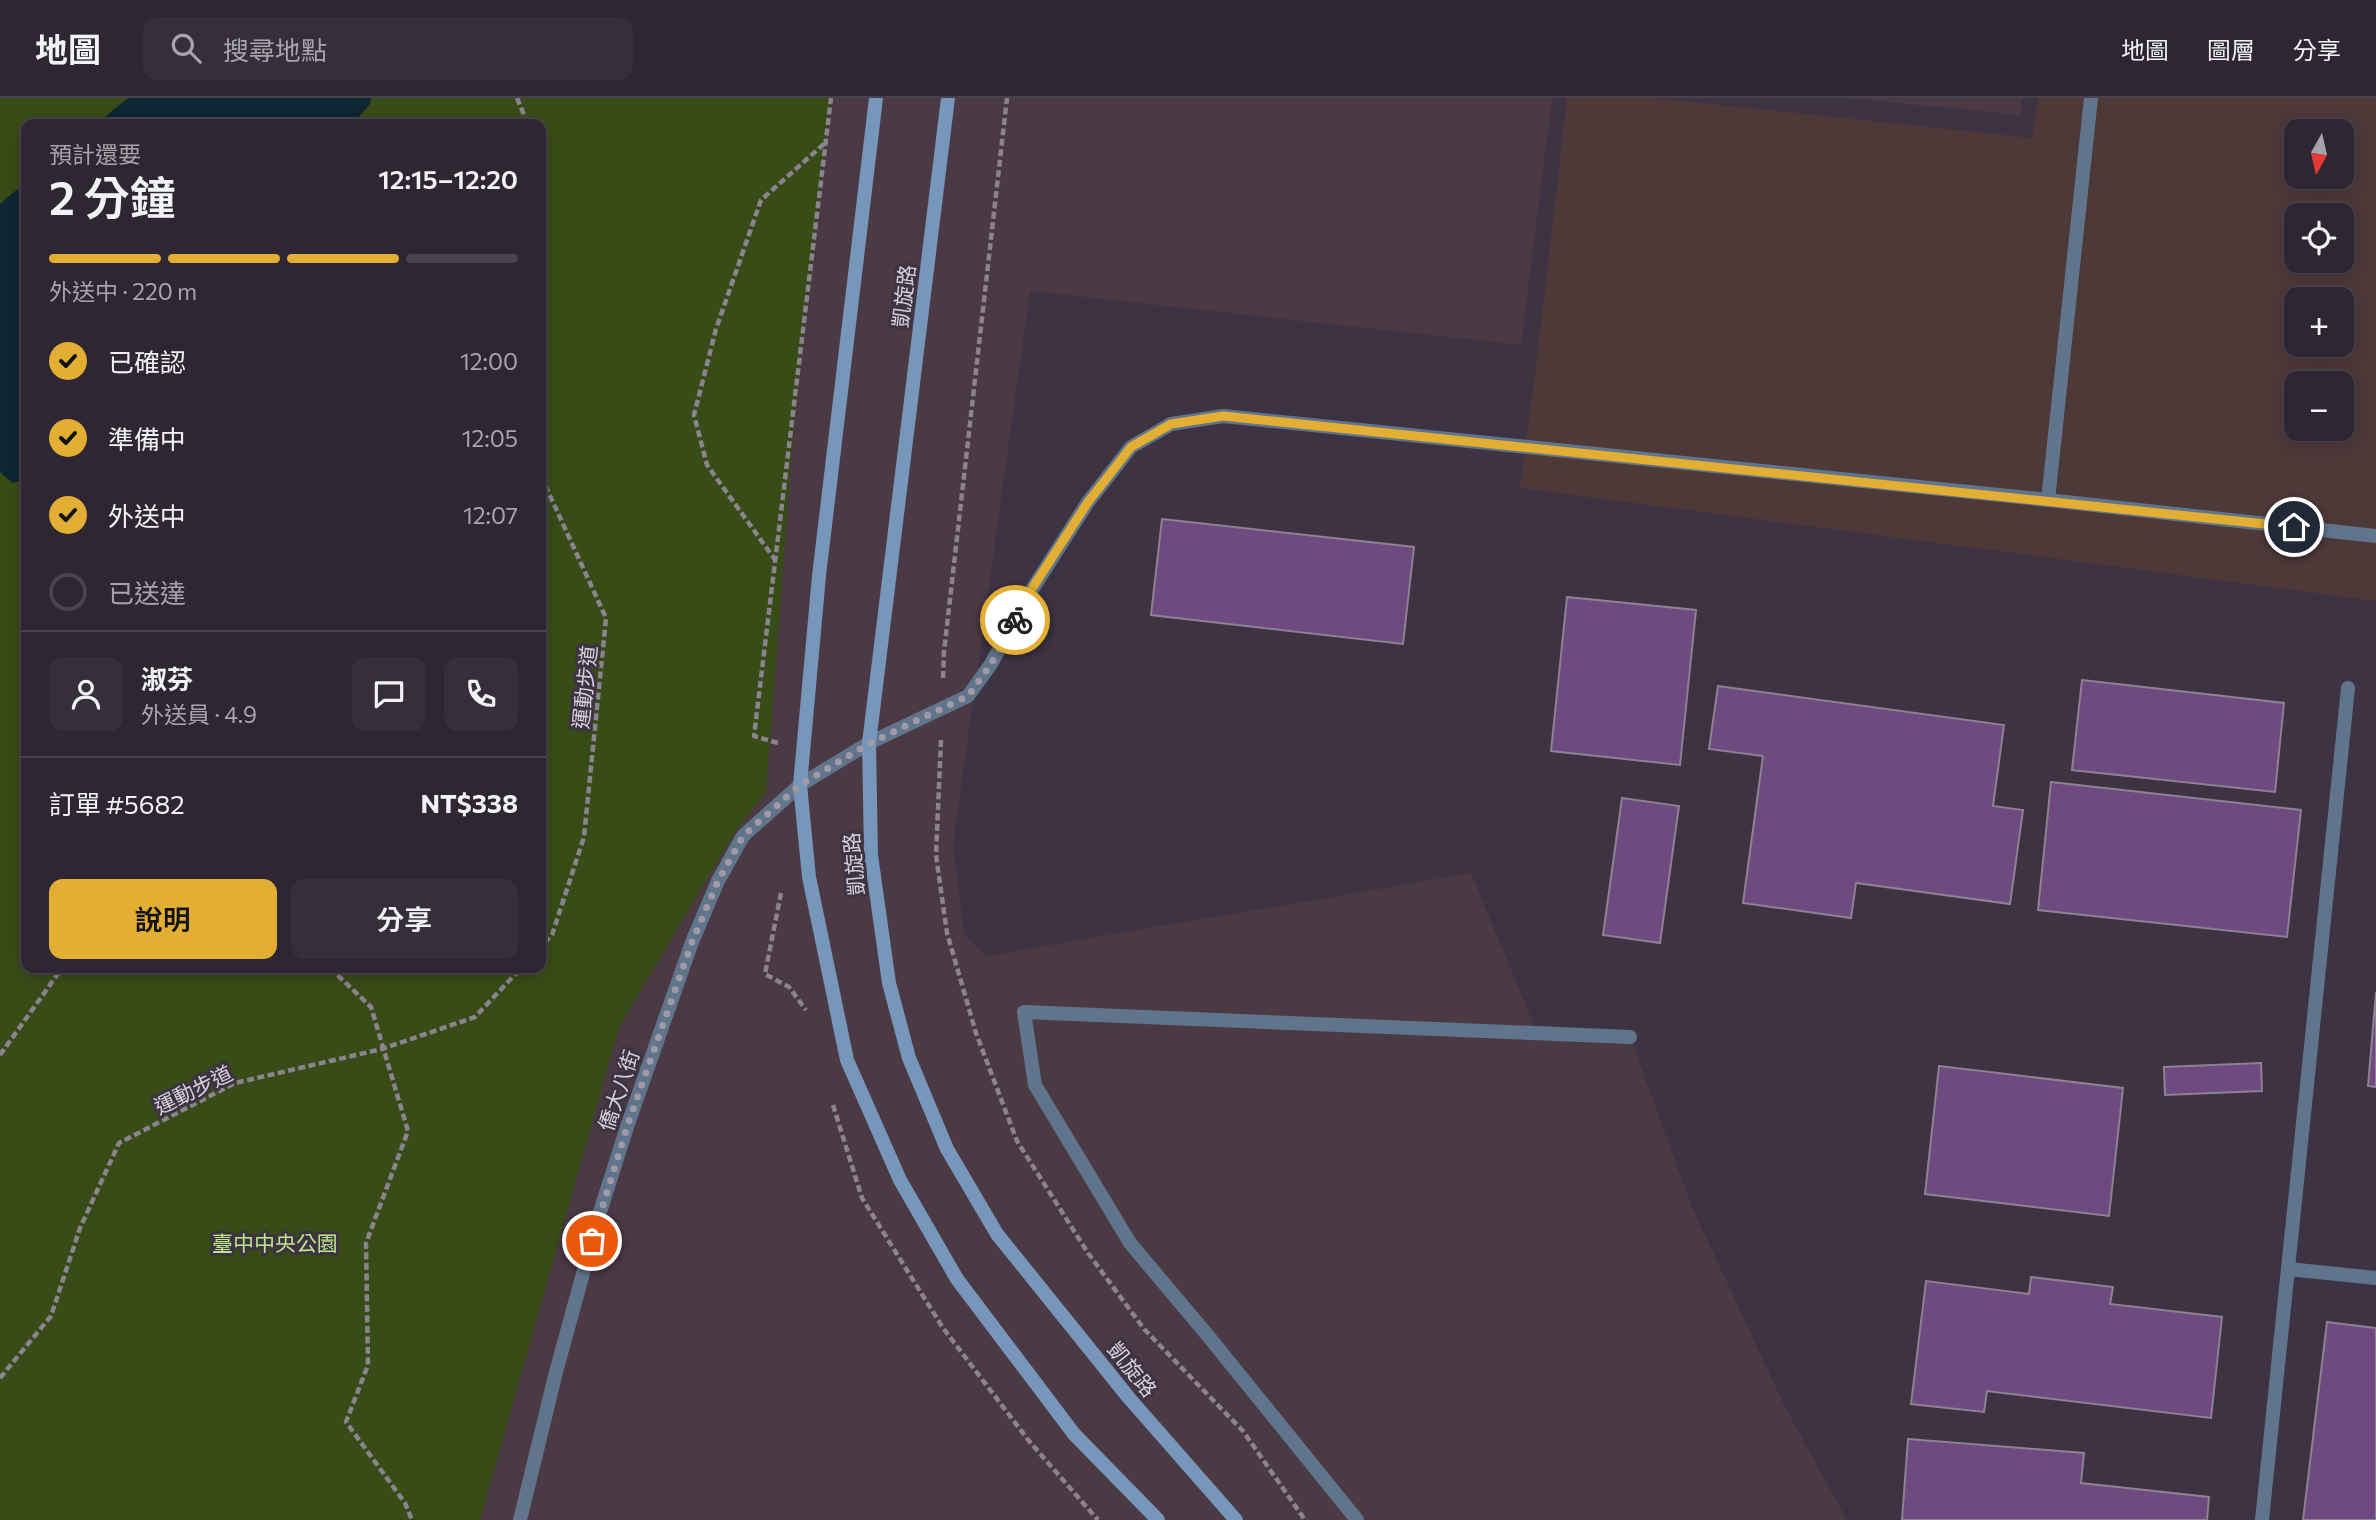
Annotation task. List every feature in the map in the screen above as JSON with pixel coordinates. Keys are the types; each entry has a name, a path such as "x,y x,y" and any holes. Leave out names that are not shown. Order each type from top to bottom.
{"street":[{"name":"凱旋路","path":"876,98 819,576 800,785 808,872 847,1060 900,1180 957,1279 1066,1423 1158,1520"},
{"name":"凱旋路","path":"948,98 870,743 871,855 889,983 909,1058 947,1149 997,1234 1129,1398 1236,1520"},
{"path":"2048,500 2091,98"},
{"name":"僑大八街","path":"520,1520 556,1372 599,1215 628,1124 692,942 718,881 743,836 800,785 870,743 968,696 991,664 1033,587 1081,513 1131,447 1171,424 1223,416 2376,536"},
{"path":"2262,1520 2348,688"},
{"path":"1357,1520 1130,1243 1035,1086 1024,1012 1630,1037"},
{"path":"2288,1269 2376,1278"}],"path":[{"path":"517,98 526,119"},
{"path":"754,736 831,98"},
{"path":"1007,98 944,652 936,855 947,933 976,1033 1017,1141 1088,1253 1144,1329 1242,1431 1305,1520"},
{"path":"777,561 707,465 694,415 716,329 761,200 826,143"},
{"name":"運動步道","path":"546,487 606,618 584,837 552,935 546,942"},
{"path":"0,1055 58,973"},
{"path":"335,973 371,1007 408,1131 366,1243 368,1365 346,1422 405,1503 412,1520"},
{"name":"運動步道","path":"0,1378 51,1316 80,1228 119,1143 235,1083 382,1049 475,1017 516,973"}],"shaded area":[{"path":"0,98 1552,98 1521,345 1030,291 953,845 964,933 986,956 1471,873 1536,1030 1629,1034 1692,1207 1785,1407 1847,1520 0,1520"},
{"path":"1567,98 1654,98 2032,138 2038,98 2376,98 2376,601 1520,488"},
{"path":"1846,98 2022,98 2020,115"}],"green space":[{"name":"臺中中央公園","path":"0,98 831,98 796,396 766,792 737,829 619,1027 480,1520 0,1520"}],"water":[{"path":"128,98 371,98 370,104 357,119 102,119"},
{"path":"21,186 21,481 12,483 0,472 0,204"}],"building":[{"path":"1162,519 1414,547 1403,644 1151,615"},
{"path":"1567,597 1696,610 1680,765 1551,751"},
{"path":"2082,680 2284,703 2275,792 2072,770"},
{"path":"1718,686 2004,725 1993,806 2023,810 2010,904 1856,883 1851,918 1743,903 1763,756 1709,749"},
{"path":"2051,782 2301,810 2287,937 2038,910"},
{"path":"1622,798 1679,806 1660,943 1603,935"},
{"path":"2376,992 2376,1087 2368,1086"},
{"path":"2261,1063 2262,1091 2165,1095 2164,1067"},
{"path":"1939,1066 2123,1088 2109,1216 1925,1194"},
{"path":"2031,1277 2113,1287 2110,1304 2222,1317 2211,1418 1987,1391 1984,1412 1911,1404 1926,1281 2029,1294"},
{"path":"2327,1322 2376,1328 2376,1520 2303,1520"},
{"path":"1908,1439 2084,1453 2081,1483 2209,1497 2207,1520 1902,1520"}],"way so far":[{"path":"592,1241 628,1124 692,942 718,881 743,836 800,785 870,743 968,696 991,664 1015,620"}],"route":[{"path":"1015,620 1088,502 1131,447 1171,424 1223,416 2294,527"}]}
